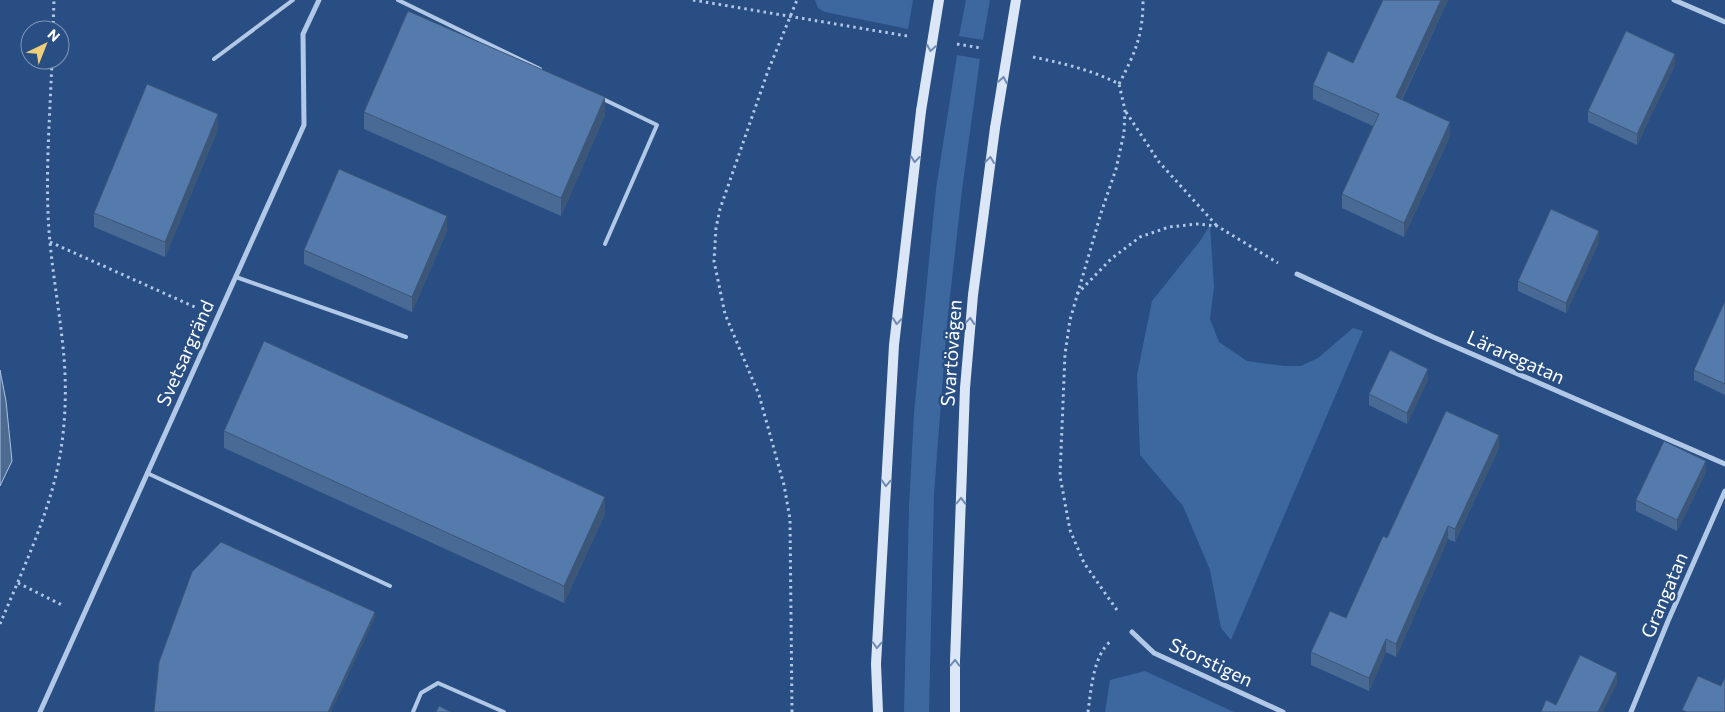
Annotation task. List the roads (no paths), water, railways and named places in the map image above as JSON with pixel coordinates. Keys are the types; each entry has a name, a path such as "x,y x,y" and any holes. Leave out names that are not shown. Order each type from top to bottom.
{"main road":[{"path":"878,712 876,664 894,345 921,111 939,0"},
{"name":"Svartövägen","path":"955,712 965,388 973,296 995,128 1016,0"}],"street":[{"name":"Svetsargränd","path":"40,712 304,125 303,34 319,0"},
{"path":"1674,0 1725,22"},
{"name":"Läraregatan","path":"1297,274 1433,337 1725,464"},
{"name":"Grangatan","path":"1631,712 1668,620 1725,491"},
{"name":"Storstigen","path":"1132,632 1154,653 1283,712"}],"lane":[{"path":"214,59 293,0"},
{"path":"398,0 541,69"},
{"path":"594,95 657,125 605,244"},
{"path":"236,277 406,337"},
{"path":"147,473 390,586"},
{"path":"413,712 421,693 438,683 504,712"}]}
